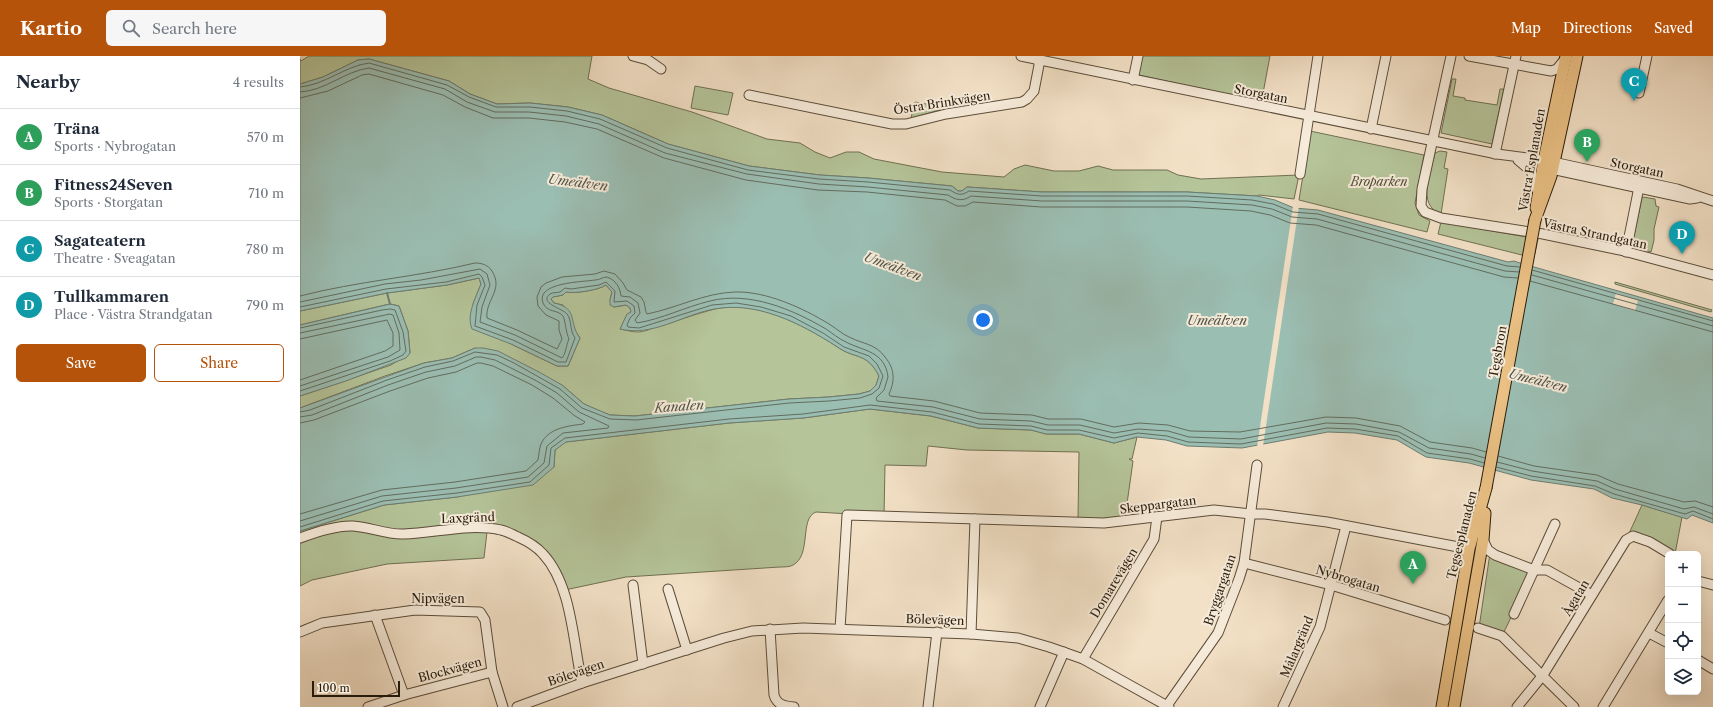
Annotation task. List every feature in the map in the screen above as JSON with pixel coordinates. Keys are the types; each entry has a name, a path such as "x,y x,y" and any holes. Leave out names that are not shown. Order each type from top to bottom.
{"main road":[{"name":"Västra Esplanaden","path":"1535,220 1538,191 1548,164 1577,56"},
{"name":"Västra Esplanaden","path":"1535,220 1546,194 1550,129 1566,57"},
{"name":"Tegsbron","path":"1486,488 1535,220"},
{"name":"Tegsesplanaden","path":"1454,707 1483,540 1486,488"},
{"name":"Tegsesplanaden","path":"1442,707 1470,550 1486,488"}],"street":[{"path":"633,56 648,60 661,69"},
{"name":"Storgatan","path":"1021,56 1038,58 1133,80 1309,115 1371,129 1677,189 1700,198 1713,201"},
{"path":"1133,80 1138,56"},
{"path":"1300,174 1318,56"},
{"path":"1371,129 1386,56"},
{"path":"1432,141 1451,56"},
{"path":"1469,56 1515,60 1551,72 1557,69 1566,57"},
{"path":"1639,93 1647,56"},
{"name":"Östra Brinkvägen","path":"749,95 898,124 946,114 1022,102 1034,91 1039,65 1038,58"},
{"path":"1496,154 1515,60"},
{"name":"Västra Strandgatan","path":"1432,141 1421,197 1421,206 1425,212 1441,218 1543,234 1626,252 1713,275"},
{"name":"Storgatan","path":"1496,154 1504,158 1548,164 1639,188 1690,199 1700,198"},
{"path":"1518,160 1531,171 1538,191"},
{"path":"1626,252 1639,188"},
{"name":"Bryggargatan","path":"1167,707 1218,633 1244,563 1257,466"},
{"name":"Skeppargatan","path":"840,629 847,515 1104,523 1214,510 1293,517 1470,550"},
{"name":"Domarevägen","path":"1083,659 1154,539 1157,517"},
{"path":"971,634 975,519"},
{"path":"1514,614 1555,524"},
{"name":"Laxgränd","path":"300,538 310,534 341,527 354,526 402,535 457,529 502,530 525,540 543,554 552,566 559,580 569,615 582,683"},
{"name":"Målargränd","path":"1283,707 1320,627 1346,526"},
{"name":"Ågatan","path":"1516,707 1543,676 1628,537 1633,536 1650,542 1665,551"},
{"path":"1483,540 1490,553 1534,570 1547,570 1592,595"},
{"name":"Nybrogatan","path":"1244,563 1331,585 1445,620"},
{"path":"1701,582 1713,585"},
{"path":"633,585 643,664"},
{"path":"668,588 687,650"},
{"path":"1603,707 1665,605"},
{"name":"Nipvägen","path":"300,632 322,623 415,610 480,612 485,620 492,672 503,707"},
{"path":"375,615 404,695"},
{"path":"1478,628 1502,636 1574,707"},
{"path":"770,629 774,695 780,705 794,707"},
{"name":"Bölevägen","path":"517,707 582,683 724,638 752,631 770,629 840,629 937,632 1018,638 1083,659 1167,707"},
{"path":"928,707 937,632"},
{"path":"1649,633 1665,641"},
{"path":"1040,707 1064,652"},
{"path":"1701,662 1713,669"},
{"name":"Blockvägen","path":"368,707 404,695 492,672"}],"green space":[{"path":"309,56 592,56 588,79 609,88 692,112 767,139 800,143 815,152 830,158 846,152 859,152 874,159 942,172 1004,177 1014,169 1025,165 1054,171 1079,171 1098,166 1113,170 1167,170 1178,175 1201,179 1299,175 1294,199 1259,195 1187,192 1042,192 967,187 962,191 958,191 952,186 820,175 749,166 668,144 602,115 568,107 530,103 497,104 470,94 449,81 369,59 358,60 323,77 300,84 300,59 301,61"},
{"path":"1142,56 1270,56 1261,104 1225,94 1139,75"},
{"path":"1452,79 1456,79 1453,96 1465,98 1465,100 1497,105 1500,89 1504,89 1492,144 1441,133"},
{"path":"695,86 733,93 728,115 691,108"},
{"path":"915,102 937,106 940,110 911,118"},
{"name":"Broparken","path":"1310,131 1424,155 1415,203 1419,215 1430,221 1427,232 1299,200"},
{"path":"1440,151 1447,152 1444,168 1448,169 1441,214 1433,210 1427,196 1427,187 1435,153"},
{"path":"1643,197 1655,199 1656,206 1659,207 1651,252 1632,245"},
{"path":"1441,222 1538,239 1534,258 1438,234"},
{"path":"479,278 481,284 473,304 511,344 557,366 568,366 580,338 563,305 554,303 551,299 553,297 563,295 566,292 586,291 606,285 612,292 610,300 614,307 626,305 630,308 631,312 627,315 620,329 642,332 704,312 727,307 743,307 760,310 776,315 808,329 843,350 865,359 874,368 879,376 876,385 870,391 859,394 789,399 635,416 610,415 584,404 562,385 475,348 452,358 424,363 385,376 300,408 300,396 391,365 410,353 408,331 399,306 390,304 300,325 300,311 387,293 447,285"},
{"path":"1615,282 1712,310 1711,312 1615,284"},
{"path":"870,409 931,416 978,428 1031,430 1046,434 1079,434 1114,443 1137,437 1132,459 1129,459 1133,461 1125,518 1078,520 1079,452 967,450 928,446 926,466 885,465 884,516 816,512 811,516 806,529 802,553 799,560 790,566 626,577 560,591 551,571 540,554 519,541 487,532 484,558 387,564 312,580 300,586 300,531 384,505 457,497 554,467 555,450 565,442 729,423 803,418"},
{"path":"1642,505 1682,517 1676,551 1665,551 1650,542 1626,540"},
{"path":"1490,553 1534,570 1502,636 1479,628"}],"water":[{"name":"Umeälven","path":"369,59 449,81 470,94 497,104 530,103 568,107 602,115 668,144 749,166 820,175 952,186 958,191 962,191 967,187 1042,192 1187,192 1257,196 1275,200 1294,208 1318,210 1508,262 1514,261 1713,318 1713,523 1692,515 1687,519 1642,505 1612,498 1594,489 1531,480 1469,463 1426,457 1397,440 1355,433 1328,432 1242,448 1187,446 1166,440 1137,437 1114,443 1079,434 1046,434 1031,430 978,428 931,416 870,409 803,418 729,423 566,442 555,450 554,467 533,485 457,497 384,505 300,531 300,408 424,363 452,358 475,348 498,351 562,385 584,404 610,415 635,416 789,399 859,394 870,391 876,385 879,376 874,368 865,359 843,350 808,329 778,316 746,308 730,307 714,309 656,328 644,330 632,331 620,329 627,314 631,312 630,308 626,305 614,307 610,305 612,292 606,285 586,291 566,292 563,295 553,297 551,299 554,303 567,308 570,312 574,327 580,338 568,366 557,366 511,344 472,329 470,318 474,300 481,284 479,278 447,285 387,293 300,311 300,84 323,77 358,60"},
{"path":"390,304 399,306 408,331 410,353 406,358 346,381 300,396 300,325"}],"pier":[{"path":"1293,206 1299,206 1263,446 1257,447"},
{"path":"1616,293 1638,300 1635,311 1613,304"}],"waterway":[{"path":"387,293 390,304"}],"tunnel":[{"path":"1445,620 1478,628"}],"place":[{"name":"Sagateatern","path":"1634,101"},
{"name":"Fitness24Seven","path":"1587,162"},
{"name":"Tullkammaren","path":"1682,254"},
{"name":"Träna","path":"1413,584"}],"water label":[{"name":"Kanalen","path":"679,406"}]}
